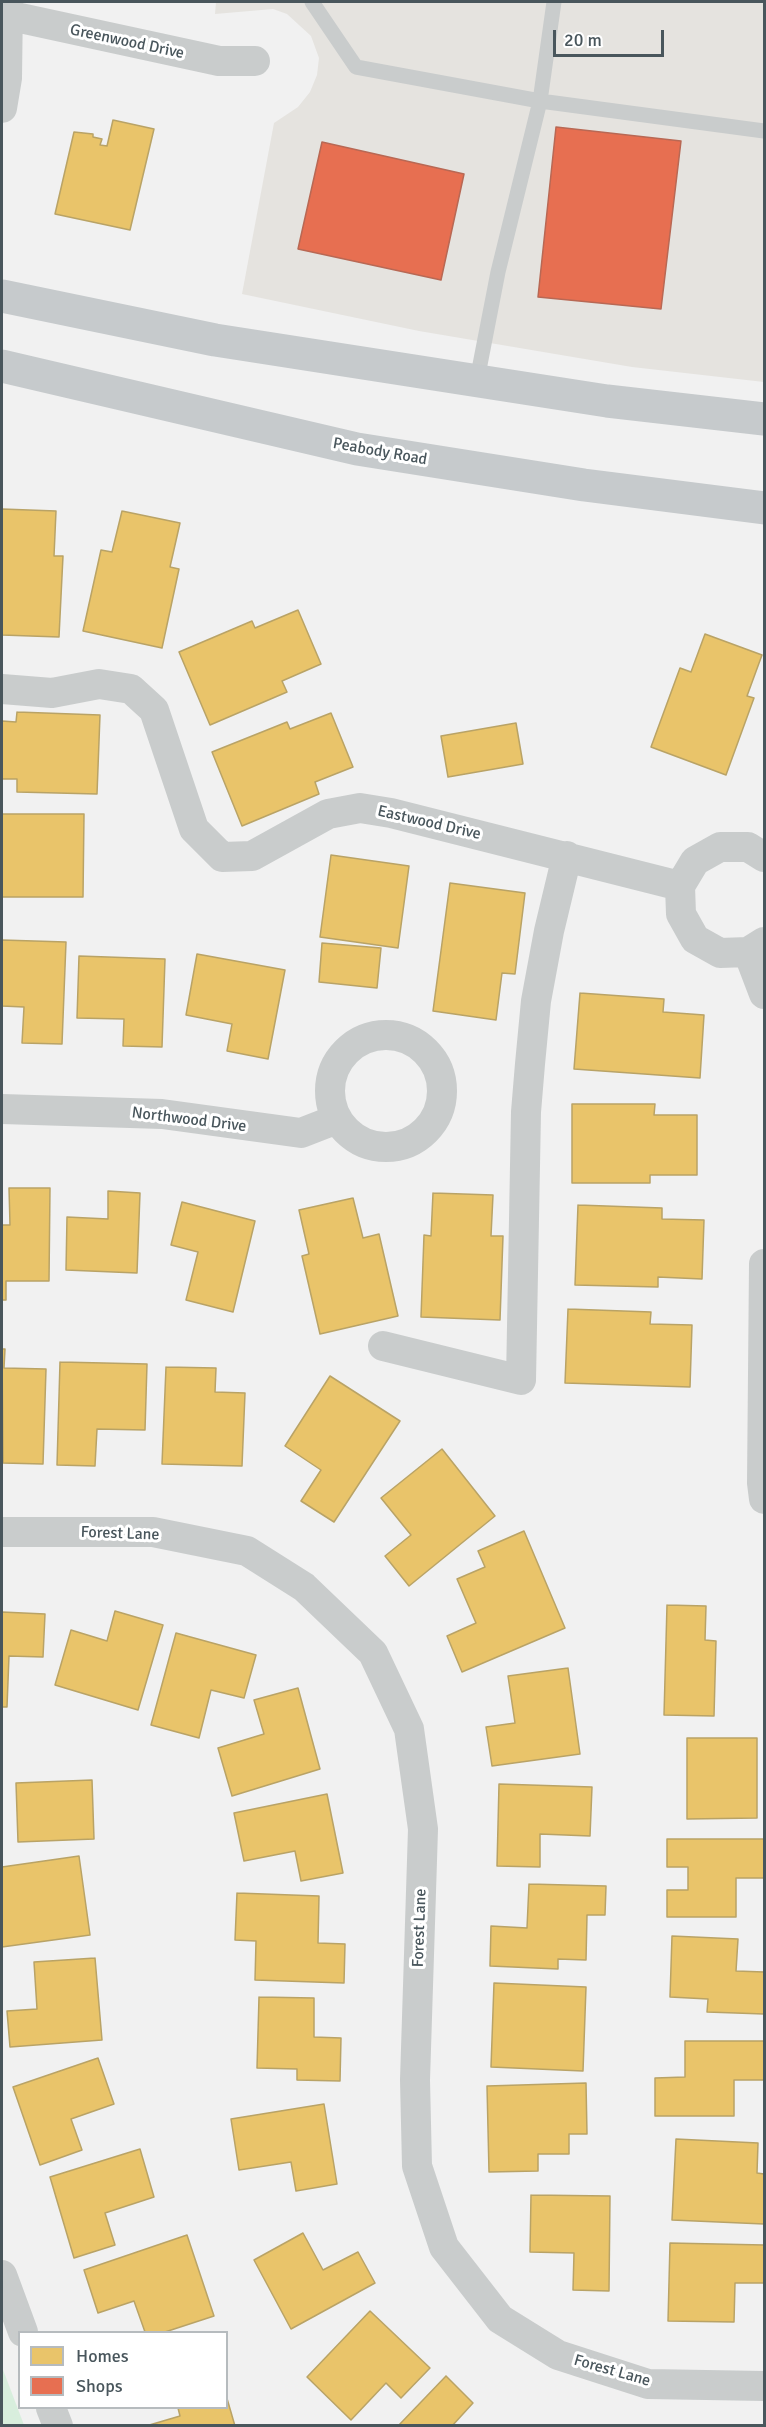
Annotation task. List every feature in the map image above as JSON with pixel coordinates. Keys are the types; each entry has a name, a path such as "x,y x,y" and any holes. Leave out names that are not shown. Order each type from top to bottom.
{"main road":[{"path":"2,296 215,340 607,402 765,419"},
{"name":"Peabody Road","path":"2,366 357,449 584,486 765,508"}],"street":[{"name":"Greenwood Drive","path":"7,10 219,61 255,61"},
{"path":"2,108 7,78 7,10"},
{"name":"Eastwood Drive","path":"2,689 52,693 99,684 132,689 154,710 194,829 222,857 252,856 328,814 360,808 391,813 680,886"},
{"path":"765,857 748,847 720,847 695,861 680,886 681,914 695,939 720,953 756,947 765,994"},
{"path":"383,1346 520,1380 526,1112 530,1064 536,1001 546,943 567,856"},
{"name":"Northwood Drive","path":"2,1109 162,1114 301,1133 337,1119"},
{"path":"765,1264 762,1483 765,1499"},
{"name":"Forest Lane","path":"2,1532 153,1532 248,1551 304,1587 373,1653 409,1729 423,1829 415,2080 417,2166 444,2247 500,2319 558,2355 648,2384 765,2386"},
{"path":"2,2275 23,2331"},
{"path":"51,2409 58,2426"}],"lane":[{"path":"312,2 356,67 540,101 765,131"},
{"path":"477,380 498,272 540,101 554,2"}],"shaded area":[{"path":"216,2 764,2 764,382 632,367 419,331 242,294 274,123 298,107 310,92 317,75 319,58 311,36 287,14 273,9 215,14"}],"green space":[{"path":"2,2367 24,2425 2,2425"}],"building: Homes":[{"path":"113,120 154,129 130,230 55,214 74,132 93,134 93,137 102,139 100,145 107,146"},
{"path":"2,509 56,511 54,556 63,556 59,637 2,635"},
{"path":"122,511 180,523 170,567 179,569 162,648 83,631 101,550 112,552"},
{"path":"298,610 321,664 282,681 287,692 210,725 179,652 252,621 255,628"},
{"path":"705,634 762,655 747,696 754,698 726,775 651,747 680,668 691,672"},
{"path":"17,712 100,715 97,794 17,792 17,779 2,779 2,721 16,722"},
{"path":"331,713 353,767 315,782 319,794 242,826 212,752 287,722 290,729"},
{"path":"516,723 523,764 448,777 441,736"},
{"path":"2,814 84,814 83,897 2,897"},
{"path":"331,855 409,866 398,948 320,937"},
{"path":"450,883 525,893 515,974 502,973 496,1020 433,1011"},
{"path":"2,940 66,942 62,1044 22,1043 24,1007 2,1006"},
{"path":"322,943 381,948 377,988 319,982"},
{"path":"197,954 285,970 268,1059 227,1051 232,1024 186,1015"},
{"path":"79,956 165,959 162,1047 123,1046 124,1019 77,1018"},
{"path":"580,993 664,999 663,1012 704,1015 700,1078 574,1069"},
{"path":"572,1104 655,1104 654,1115 697,1115 697,1175 650,1175 650,1183 572,1183"},
{"path":"9,1188 50,1188 49,1281 6,1281 6,1300 2,1300 2,1225 10,1225"},
{"path":"108,1191 140,1193 137,1273 66,1270 67,1217 108,1219"},
{"path":"433,1193 493,1195 491,1236 503,1236 500,1320 421,1317 424,1235 431,1236"},
{"path":"353,1198 363,1238 379,1234 398,1316 320,1334 302,1256 309,1254 299,1210"},
{"path":"182,1202 255,1221 233,1312 186,1300 198,1252 171,1245"},
{"path":"578,1205 662,1208 662,1219 704,1220 702,1279 658,1277 658,1287 575,1285"},
{"path":"568,1309 651,1312 650,1324 692,1325 690,1387 565,1383"},
{"path":"2,1349 5,1349 4,1368 46,1369 43,1464 3,1463"},
{"path":"60,1362 147,1364 145,1430 97,1429 95,1466 57,1465"},
{"path":"166,1367 216,1368 215,1392 245,1393 242,1466 162,1464"},
{"path":"330,1376 400,1421 334,1522 301,1501 321,1470 285,1446"},
{"path":"442,1449 495,1516 409,1586 385,1556 411,1535 381,1498"},
{"path":"524,1531 565,1628 462,1672 447,1636 476,1623 457,1579 485,1567 478,1551"},
{"path":"667,1605 706,1606 705,1640 716,1641 714,1716 664,1715"},
{"path":"115,1611 163,1625 138,1710 55,1685 71,1630 107,1641"},
{"path":"2,1612 45,1614 43,1657 9,1656 7,1707 2,1707"},
{"path":"176,1633 256,1655 244,1698 211,1690 199,1738 151,1725"},
{"path":"568,1668 580,1754 492,1766 486,1727 515,1723 508,1676"},
{"path":"298,1688 320,1769 232,1796 218,1748 264,1734 254,1700"},
{"path":"687,1738 757,1738 757,1818 687,1819"},
{"path":"92,1780 94,1839 18,1842 16,1783"},
{"path":"499,1784 592,1787 590,1836 540,1834 540,1867 497,1866"},
{"path":"327,1794 343,1873 301,1881 295,1851 244,1861 234,1813"},
{"path":"667,1839 764,1839 764,1878 736,1878 736,1917 667,1917 667,1890 688,1890 688,1867 667,1867"},
{"path":"79,1856 90,1935 2,1947 2,1867"},
{"path":"529,1884 606,1886 605,1915 587,1915 586,1960 558,1959 558,1969 490,1966 491,1926 527,1928"},
{"path":"237,1893 319,1896 318,1943 345,1944 344,1983 255,1980 256,1941 235,1940"},
{"path":"672,1936 738,1939 736,1971 764,1972 764,2014 707,2012 708,1999 670,1997"},
{"path":"95,1958 102,2040 10,2047 7,2011 37,2009 34,1962"},
{"path":"494,1983 586,1987 583,2071 491,2067"},
{"path":"259,1997 314,1998 314,2037 341,2038 340,2081 297,2080 297,2069 257,2068"},
{"path":"685,2041 764,2041 764,2080 734,2080 734,2116 655,2116 655,2078 685,2077"},
{"path":"98,2058 114,2104 71,2119 82,2150 40,2165 13,2087"},
{"path":"586,2083 587,2134 569,2134 569,2154 538,2154 538,2171 489,2172 487,2086"},
{"path":"324,2104 337,2184 296,2191 291,2162 239,2170 231,2119"},
{"path":"676,2139 758,2143 757,2173 764,2174 764,2224 672,2220"},
{"path":"140,2149 154,2197 105,2213 115,2245 74,2258 50,2177"},
{"path":"531,2195 610,2196 609,2291 573,2290 574,2253 530,2252"},
{"path":"303,2233 323,2270 358,2252 375,2283 291,2329 254,2260"},
{"path":"187,2235 214,2316 168,2331 145,2331 134,2301 98,2313 84,2270"},
{"path":"670,2243 764,2245 764,2283 735,2283 734,2322 668,2321"},
{"path":"370,2311 430,2368 401,2398 386,2383 351,2420 307,2377"},
{"path":"446,2376 473,2403 452,2426 398,2426"},
{"path":"228,2402 235,2426 146,2426 180,2416 178,2409 228,2409"}],"building: Shops":[{"path":"556,127 681,141 661,309 538,297"},
{"path":"322,142 464,174 441,280 298,249"}]}
